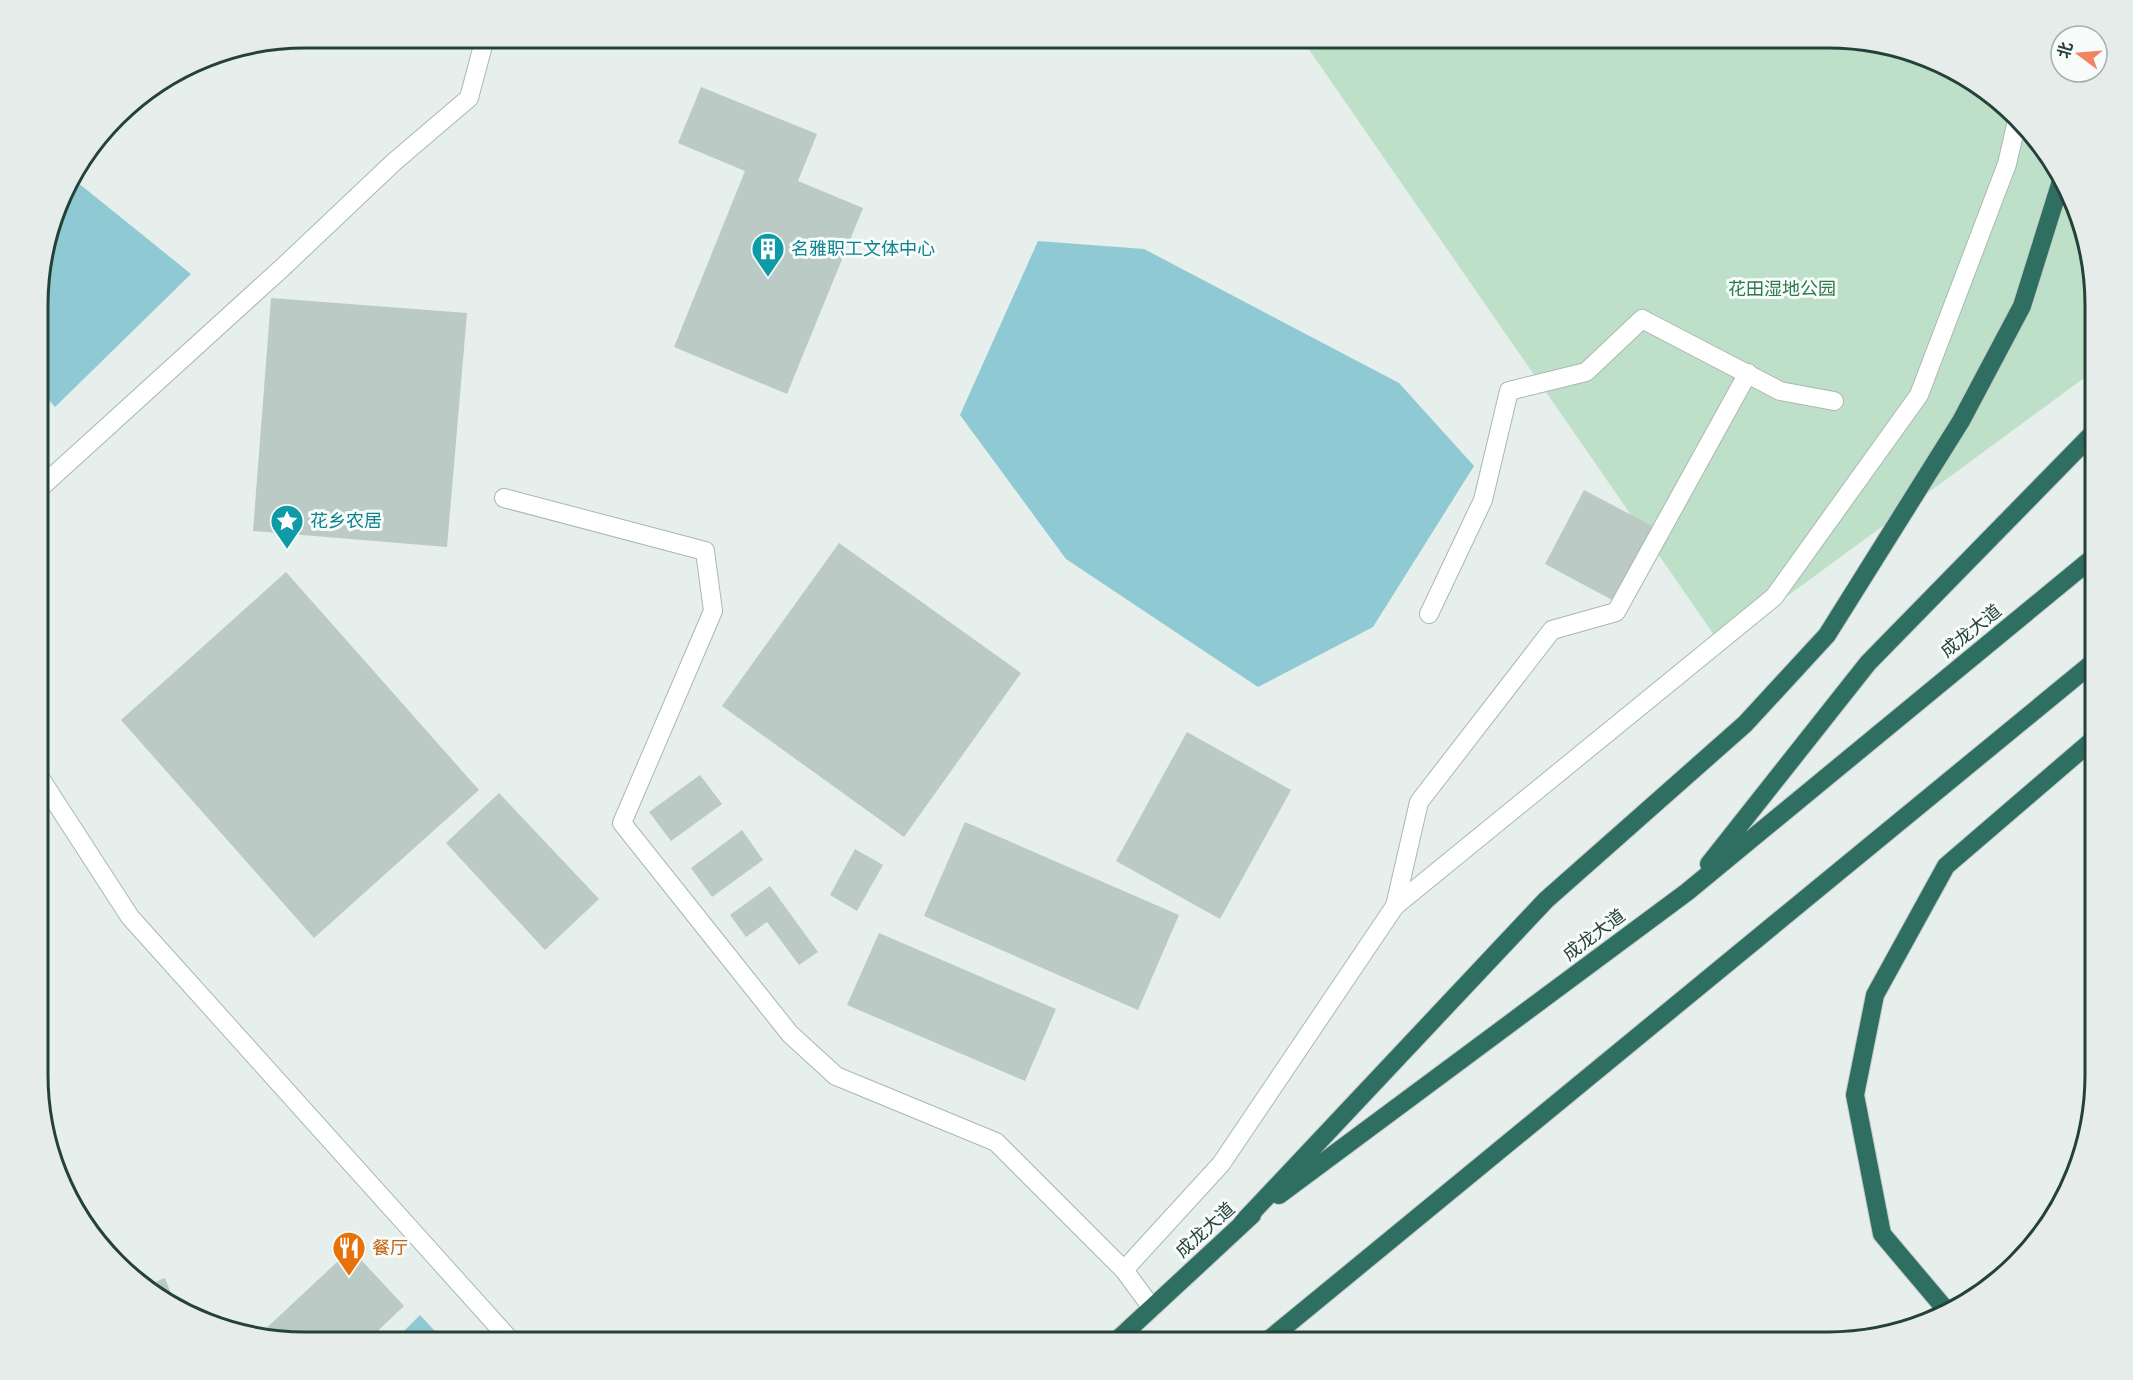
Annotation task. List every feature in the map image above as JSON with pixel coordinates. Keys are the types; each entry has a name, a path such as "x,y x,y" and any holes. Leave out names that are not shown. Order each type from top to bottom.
{"highway":[{"path":"1243,1222 1546,900 1745,724 1827,635 1961,421 2022,306 2058,190"},
{"path":"1687,892 1868,663 2085,441"},
{"name":"成龙大道","path":"1126,1332 1243,1222 1687,892 2085,564"},
{"path":"1278,1332 2085,669"},
{"path":"1943,1306 1882,1234 1855,1095 1875,995 1946,866 2085,747"}],"street":[{"path":"48,481 282,268 394,162 469,98 482,48"},
{"path":"1124,1270 1221,1164 1395,906 1774,597 1919,395 2007,164 2015,129"},
{"path":"1429,614 1484,500 1509,391 1586,372 1642,319 1780,391 1834,401"},
{"path":"1395,906 1419,802 1551,630 1616,612 1748,373"},
{"path":"504,498 705,551 713,611 622,823 790,1034 836,1076 996,1142 1124,1270 1152,1308"},
{"path":"48,790 130,917 503,1332"}],"green space":[{"name":"花田湿地公园","path":"1308,48 1828,48 1862,50 1911,62 1957,82 1985,101 2010,123 2042,162 2059,191 2080,255 2085,305 2085,377 1721,645"}],"water":[{"path":"78,183 191,274 55,407 48,399 50,271 62,222"},
{"path":"1038,241 1144,249 1399,383 1474,466 1373,627 1258,687 1066,559 960,415"},
{"path":"420,1315 436,1332 403,1332"}],"building":[{"name":"名雅职工文体中心","path":"701,87 817,134 798,181 863,208 787,394 674,347 745,171 678,143"},
{"path":"271,298 467,313 447,547 253,531"},
{"path":"1584,490 1656,528 1616,602 1545,564"},
{"path":"839,543 1021,673 904,837 722,706"},
{"path":"286,572 479,790 314,938 121,720"},
{"path":"1187,732 1291,790 1220,919 1116,861"},
{"path":"700,775 722,804 671,841 649,812"},
{"path":"499,793 599,899 545,950 446,843"},
{"path":"965,822 1179,915 1138,1010 924,916"},
{"path":"742,830 763,860 712,897 691,868"},
{"path":"855,849 883,865 857,911 830,895"},
{"path":"770,886 818,952 799,965 767,922 746,937 730,915"},
{"path":"879,933 1056,1009 1025,1081 847,1005"},
{"name":"餐厅","path":"351,1249 404,1306 377,1332 305,1332 265,1329"},
{"path":"165,1278 171,1295 162,1289 153,1283"}],"place":[{"name":"名雅职工文体中心","path":"768,278"},
{"name":"花乡农居","path":"287,550"},
{"name":"餐厅","path":"349,1277"}]}
